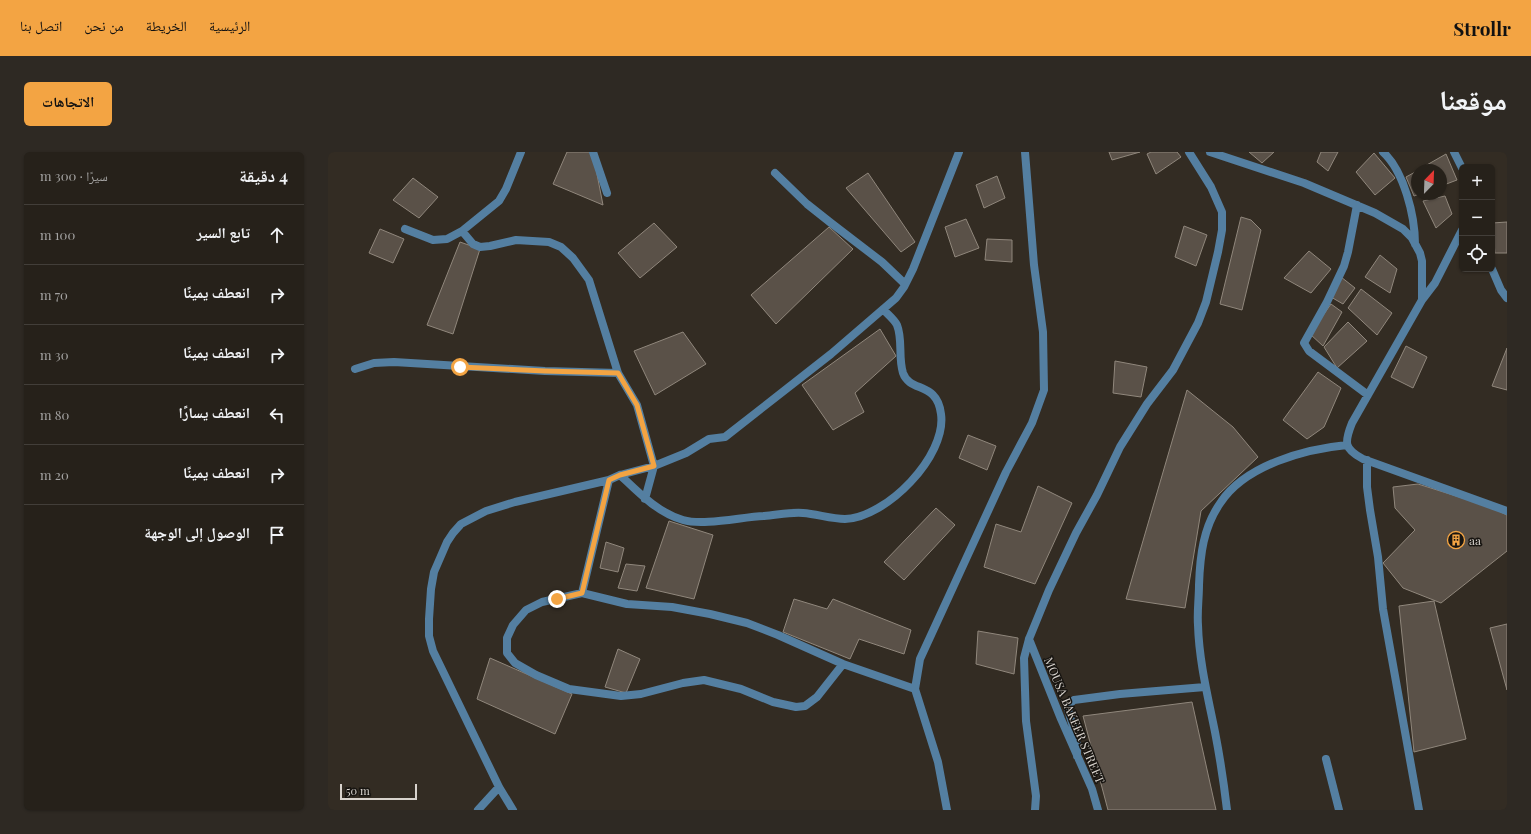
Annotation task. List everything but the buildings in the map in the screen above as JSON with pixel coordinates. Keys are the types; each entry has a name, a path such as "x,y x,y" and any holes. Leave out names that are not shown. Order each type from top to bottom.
{"street":[{"path":"405,229 433,240 447,239 462,231 499,201 506,189 521,152"},
{"path":"592,152 607,193"},
{"path":"513,810 499,787 433,651 429,636 431,590 434,572 447,542 453,533 460,524 486,511 515,502 609,480 620,475 654,466 686,452 709,439 725,437 831,354 896,298 913,269 959,152"},
{"path":"948,810 938,762 915,689 920,659 1006,472 1032,422 1044,390 1043,332 1034,265 1025,152"},
{"path":"1036,810 1036,796 1026,721 1024,658 1029,639 1049,590 1076,533 1097,495 1120,447 1147,404 1173,370 1198,324 1206,302 1222,230 1222,212 1211,187 1189,152"},
{"path":"1210,152 1304,183 1375,213 1403,229 1412,238 1422,261 1422,300"},
{"path":"1384,152 1400,176 1408,195 1415,227 1416,245"},
{"path":"1454,152 1460,164"},
{"path":"775,173 807,204 882,262 905,284"},
{"path":"1356,205 1348,252 1344,266 1327,302 1304,343 1309,351 1368,395"},
{"path":"462,231 473,244 480,247 516,240 540,240 549,242 561,248 573,258 589,280 618,373 637,405 654,466 645,499"},
{"path":"1459,236 1434,283 1422,300 1352,423 1348,434 1347,445 1352,453 1368,460 1507,511"},
{"path":"1493,272 1501,290 1507,298"},
{"path":"620,475 645,499 658,508 684,520 705,522 745,517 803,513 845,519 863,515 876,509 908,486 931,455 940,432 942,415 938,401 929,391 908,382 903,373 897,324 883,309"},
{"path":"355,369 374,363 394,362 530,371 618,373"},
{"path":"1228,810 1220,760 1205,687 1198,625 1200,560 1204,538 1220,502 1230,491 1247,477 1265,467 1288,458 1323,447 1347,445"},
{"path":"1368,460 1367,487 1378,556 1383,608 1419,810"},
{"path":"582,593 609,480"},
{"path":"843,664 817,697 805,706 796,707 773,702 741,689 704,680 683,683 641,694 621,696 569,689 536,675 515,663 507,654 508,638 513,625 526,610 542,602 582,593 627,604 672,607 747,623 843,664 915,689"},
{"name":"MOUSA BAKEER STREET","path":"1029,639 1061,719 1092,789 1098,810"},
{"path":"1077,756 1077,741 1067,706 1074,700 1120,694 1205,687"},
{"path":"1326,758 1339,810"},
{"path":"478,810 499,787"}],"place":[{"name":"aa","path":"1456,540"}],"route":[{"path":"460,367 618,373 637,405 654,466 620,475 609,480 582,593 557,599"}]}
